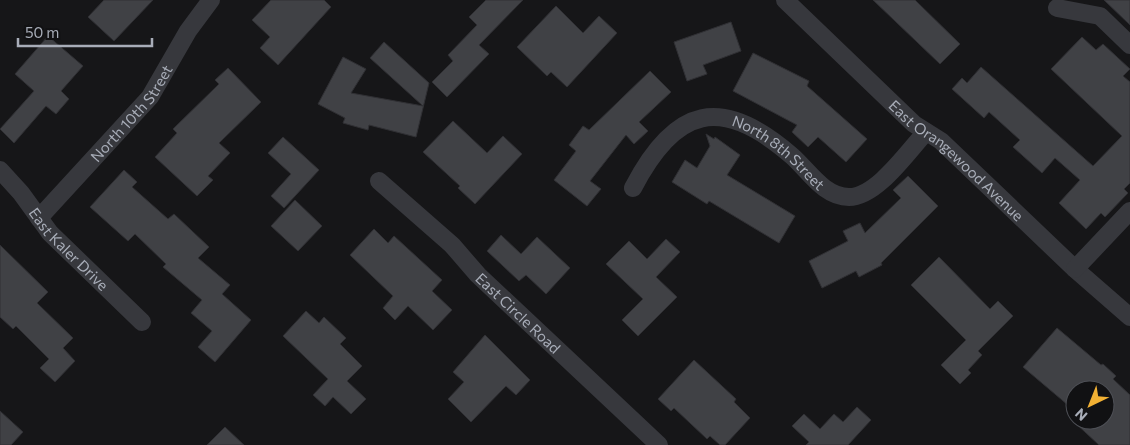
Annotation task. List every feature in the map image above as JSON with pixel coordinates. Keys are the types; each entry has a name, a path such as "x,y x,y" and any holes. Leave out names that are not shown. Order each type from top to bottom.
{"street":[{"name":"North 10th Street","path":"39,218 150,97 188,31 211,0"},
{"name":"East Orangewood Avenue","path":"785,0 900,112 941,141 1075,269 1130,317"},
{"path":"1057,8 1100,16 1130,45"},
{"name":"North 8th Street","path":"633,188 648,159 665,139 688,124 713,116 737,121 772,140 824,188 837,195 850,197 863,194 882,181 926,132"},
{"name":"East Kaler Drive","path":"0,170 71,255 142,322"},
{"name":"East Circle Road","path":"380,181 452,246 478,275 659,445"},
{"path":"1075,269 1130,211"}],"building":[{"path":"104,0 153,0 114,41 88,17"},
{"path":"271,0 324,0 331,7 278,65 260,48 270,37 252,20"},
{"path":"486,0 523,0 479,45 489,54 447,97 432,82 453,61 448,55 477,25 469,17"},
{"path":"873,0 915,0 960,44 940,64"},
{"path":"1104,0 1130,0 1130,25"},
{"path":"556,6 583,33 599,16 617,33 567,87 551,72 547,76 517,47"},
{"path":"731,22 741,51 703,65 707,74 687,81 674,42"},
{"path":"48,36 83,66 61,91 69,99 56,114 46,106 14,143 0,129 34,91 15,74"},
{"path":"1082,37 1096,50 1103,44 1130,69 1123,76 1130,82 1130,183 1124,189 1128,193 1105,217 1101,213 1086,229 1059,203 1080,180 1055,158 1042,173 1013,147 1020,140 989,112 984,118 952,89 962,78 967,83 981,67 1093,166 1122,136 1051,69"},
{"path":"384,42 429,83 416,137 369,125 368,130 343,123 345,118 318,104 343,57 366,69 351,93 423,106 370,58"},
{"path":"753,53 809,81 807,86 867,139 846,162 818,137 808,147 792,132 797,125 733,91"},
{"path":"228,68 261,102 219,143 230,153 208,176 213,180 197,196 155,157 177,133 173,129 219,84 215,80"},
{"path":"650,71 671,92 639,122 648,131 634,144 626,135 590,181 601,189 587,206 554,180 576,151 569,145 583,126 589,130"},
{"path":"453,121 487,153 503,136 522,154 475,204 458,188 460,186 423,152"},
{"path":"706,134 714,139 715,137 740,155 727,175 795,216 779,243 709,201 707,204 672,182 685,160 697,168 710,146"},
{"path":"283,137 319,170 284,208 271,196 291,174 268,153"},
{"path":"124,170 137,182 132,187 168,219 174,214 209,247 198,258 230,285 222,294 251,320 215,362 198,347 212,331 191,313 202,300 163,267 166,264 135,234 128,241 90,207"},
{"path":"908,176 938,206 881,263 882,265 859,277 856,271 822,288 809,261 848,241 843,231 860,223 865,233 901,198 893,190"},
{"path":"295,200 322,226 298,251 271,226"},
{"path":"374,229 388,243 394,236 442,280 432,291 452,310 433,330 408,306 395,320 383,308 393,296 350,255"},
{"path":"501,235 521,254 537,237 570,268 546,294 526,275 519,281 487,251"},
{"path":"666,239 680,252 656,277 677,297 638,336 622,320 643,299 606,264 629,241 647,259"},
{"path":"0,245 48,292 37,303 73,338 63,348 75,361 55,382 40,368 49,359 16,326 13,329 0,317"},
{"path":"939,257 990,309 998,301 1013,316 978,351 982,355 968,370 971,373 960,384 941,365 966,340 911,285"},
{"path":"306,311 319,323 324,317 346,338 340,344 362,366 347,381 366,399 351,414 333,397 325,406 313,395 328,379 283,336"},
{"path":"1057,328 1116,376 1114,380 1065,380 1065,403 1023,367"},
{"path":"485,335 530,380 516,395 506,386 471,422 448,399 464,382 453,372"},
{"path":"694,360 736,399 734,402 750,418 725,445 720,445 710,436 707,439 674,408 671,411 658,399"},
{"path":"1115,381 1130,395 1130,445 1099,445 1083,430 1115,430"},
{"path":"857,407 871,420 848,445 806,445 809,442 792,426 804,414 820,429 834,414 843,422"},
{"path":"0,411 23,432 11,445 0,445"},
{"path":"225,427 244,445 207,445"}]}
